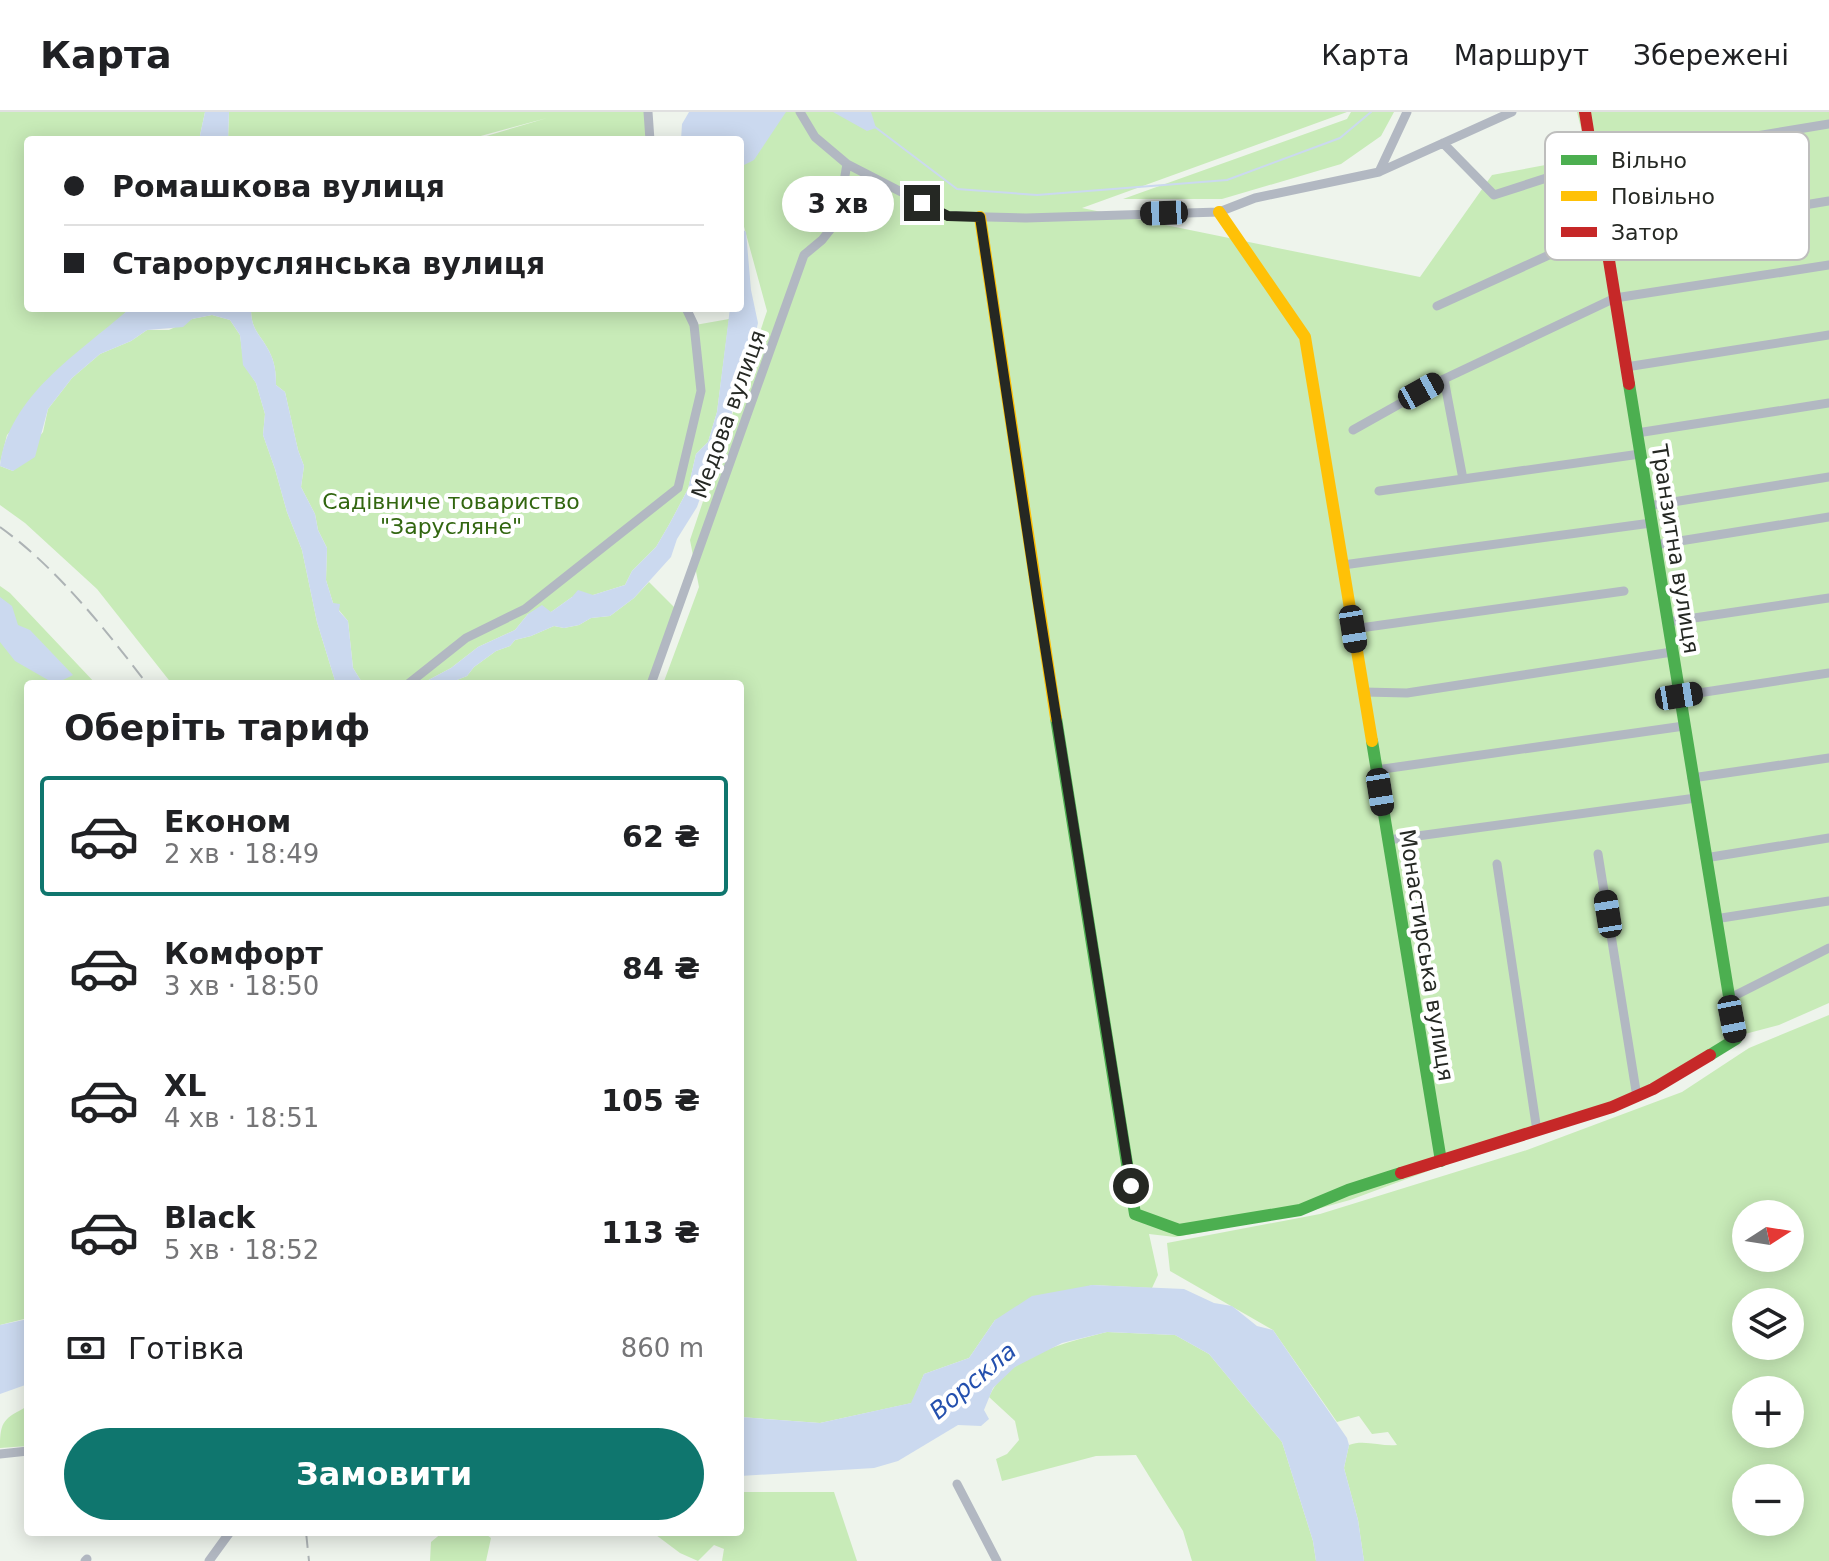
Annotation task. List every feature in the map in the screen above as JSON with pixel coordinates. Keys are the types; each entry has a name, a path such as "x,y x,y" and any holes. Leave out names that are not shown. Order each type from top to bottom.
{"street":[{"path":"648,112 650,136"},
{"path":"800,112 815,137 847,164 948,216 980,217 1219,212 1255,198 1379,172 1512,112"},
{"path":"1379,172 1407,112"},
{"name":"Транзитна вулиця","path":"1585,112 1588,132"},
{"path":"1781,132 1829,124"},
{"path":"1443,143 1494,195 1545,179"},
{"name":"Медова вулиця","path":"652,680 804,255 822,240 837,221 847,164"},
{"path":"1809,204 1829,201"},
{"name":"Монастирська вулиця","path":"1219,212 1305,337 1441,1161"},
{"path":"980,217 1135,1214 1179,1230 1300,1210 1348,1190 1637,1097 1598,854"},
{"path":"1437,306 1545,257"},
{"name":"Транзитна вулиця","path":"1609,260 1736,1039 1637,1097"},
{"path":"1353,430 1444,379 1615,298 1829,265"},
{"path":"413,680 466,638 525,609 678,488 701,391 694,325 688,312"},
{"path":"1626,367 1829,335"},
{"path":"1444,379 1463,479"},
{"path":"1637,433 1829,403"},
{"path":"1379,491 1640,454"},
{"path":"1648,506 1829,477"},
{"path":"1655,545 1829,517"},
{"path":"1343,565 1651,523"},
{"path":"1353,629 1624,591"},
{"path":"1667,622 1829,598"},
{"path":"1364,692 1407,693 1672,652"},
{"path":"1679,696 1829,673"},
{"path":"1376,770 1684,726"},
{"path":"1692,778 1829,758"},
{"path":"1388,840 1696,798"},
{"path":"1705,858 1829,838"},
{"path":"1497,864 1537,1131"},
{"path":"1715,919 1829,901"},
{"path":"1728,999 1829,948"},
{"path":"0,1454 24,1451"},
{"path":"957,1484 997,1561"},
{"path":"209,1561 227,1536"}],"green space":[{"path":"0,112 205,112 200,136 24,136 24,312 126,312 7,435 0,463"},
{"path":"229,112 648,112 651,136 486,136 547,118 481,136 228,136"},
{"path":"712,112 1347,112 1082,208 1420,277 1492,175 1545,165 1545,260 1809,260 1809,132 1582,132 1577,112 1829,112 1829,1003 1779,1025 1726,1039 1633,1095 1350,1200 1292,1216 1175,1237 1149,1234 1158,1275 1152,1288 1092,1285 995,1320 969,1358 924,1374 912,1403 820,1423 744,1417 744,680 664,680 699,587 690,540 767,311 744,227 744,136 736,136"},
{"path":"1351,112 1394,112 1381,136 1341,164 1222,199 1123,199 1347,119"},
{"name":"Садівниче товариство \"Зарусляне\"","path":"251,312 688,312 695,325 729,319 717,412 708,442 696,454 688,489 670,523 656,547 632,571 625,585 593,595 572,597 551,612 528,614 515,630 478,647 451,668 428,680 360,680 353,668 348,621 333,603 326,580 327,548 301,487 304,466 285,392 276,385 273,359"},
{"path":"212,315 230,320 240,335 244,365 256,383 265,414 263,435 302,550 317,622 335,680 169,680 97,589 25,523 0,505 0,466 13,471 43,432 48,409 72,378 100,354 131,341 147,330 169,330 192,319"},
{"path":"649,582 677,610 652,680 457,680 515,640 554,626 564,628 591,618 610,616"},
{"path":"0,586 92,680 24,680 24,1319 0,1325"},
{"path":"1829,1015 1829,1561 1364,1561 1358,1520 1344,1468 1349,1445 1397,1445 1388,1432 1372,1434 1359,1416 1337,1422 1273,1330 1170,1271 1167,1243 1320,1214 1527,1150 1682,1092 1749,1048"},
{"path":"1107,1332 1175,1335 1209,1354 1282,1442 1313,1541 1316,1561 1192,1561 1183,1531 1136,1455 1096,1456 1002,1481 996,1459 1007,1454 1019,1440 1015,1421 989,1397 998,1383 1009,1371 1040,1353"},
{"path":"24,1408 24,1446 0,1448 5,1421"},
{"path":"744,1492 834,1492 857,1561 722,1561 724,1549 714,1545 698,1561 680,1553 657,1536 744,1536"},
{"path":"438,1536 491,1538 486,1561 430,1561 431,1542"}],"water":[{"path":"205,112 229,112 228,136 200,136"},
{"path":"689,112 786,112 754,160 744,165 744,136 681,136 682,124"},
{"path":"833,112 871,112 876,128 867,131"},
{"path":"744,230 758,323 749,361 735,379 730,432 671,557 634,598 610,616 591,618 564,628 554,626 515,640 457,680 428,680 451,668 478,647 515,630 528,614 542,605 551,612 578,590 593,595 625,585 632,571 656,547 670,523 688,489 696,454 708,442 717,412 730,312 744,312"},
{"path":"126,312 251,312 254,327 273,359 276,385 285,392 304,466 301,487 327,548 326,580 333,603 340,604 339,611 348,621 353,668 360,680 335,680 317,622 302,550 263,435 265,414 256,383 243,365 240,335 230,320 212,315 192,319 183,327 147,330 131,341 100,354 72,378 48,409 35,457 13,471 0,466 16,418 31,397 68,360"},
{"path":"0,597 12,606 18,625 30,630 73,675 63,680 48,680 15,661 0,642"},
{"name":"Ворскла","path":"1092,1285 1184,1289 1214,1303 1232,1306 1257,1326 1273,1330 1347,1438 1349,1445 1344,1468 1358,1520 1364,1561 1316,1561 1313,1541 1282,1442 1209,1354 1175,1335 1107,1332 1062,1343 1015,1367 993,1388 984,1410 989,1419 981,1426 958,1425 898,1461 874,1468 744,1476 744,1417 820,1423 911,1403 924,1374 969,1358 995,1320 1032,1296"},
{"path":"24,1320 24,1385 0,1394 0,1325"}],"waterway":[{"path":"875,127 957,189 1037,195 1227,180 1340,138 1371,112"}],"railway":[{"path":"0,527 60,580 144,680"},
{"path":"306,1536 309,1561"}],"traffic: fast":[{"path":"1629,384 1736,1039 1710,1055"},
{"path":"1056,718 1135,1214 1179,1230 1300,1210 1401,1173"},
{"path":"1372,741 1441,1161"}],"traffic: slow":[{"path":"1219,212 1305,337 1372,741"},
{"path":"980,217 1056,718"}],"traffic: jam":[{"path":"1585,112 1588,132"},
{"path":"1609,260 1629,384"},
{"path":"1401,1173 1612,1107 1653,1089 1710,1055"}],"route":[{"path":"922,203 948,216 980,217 1131,1186"}]}
